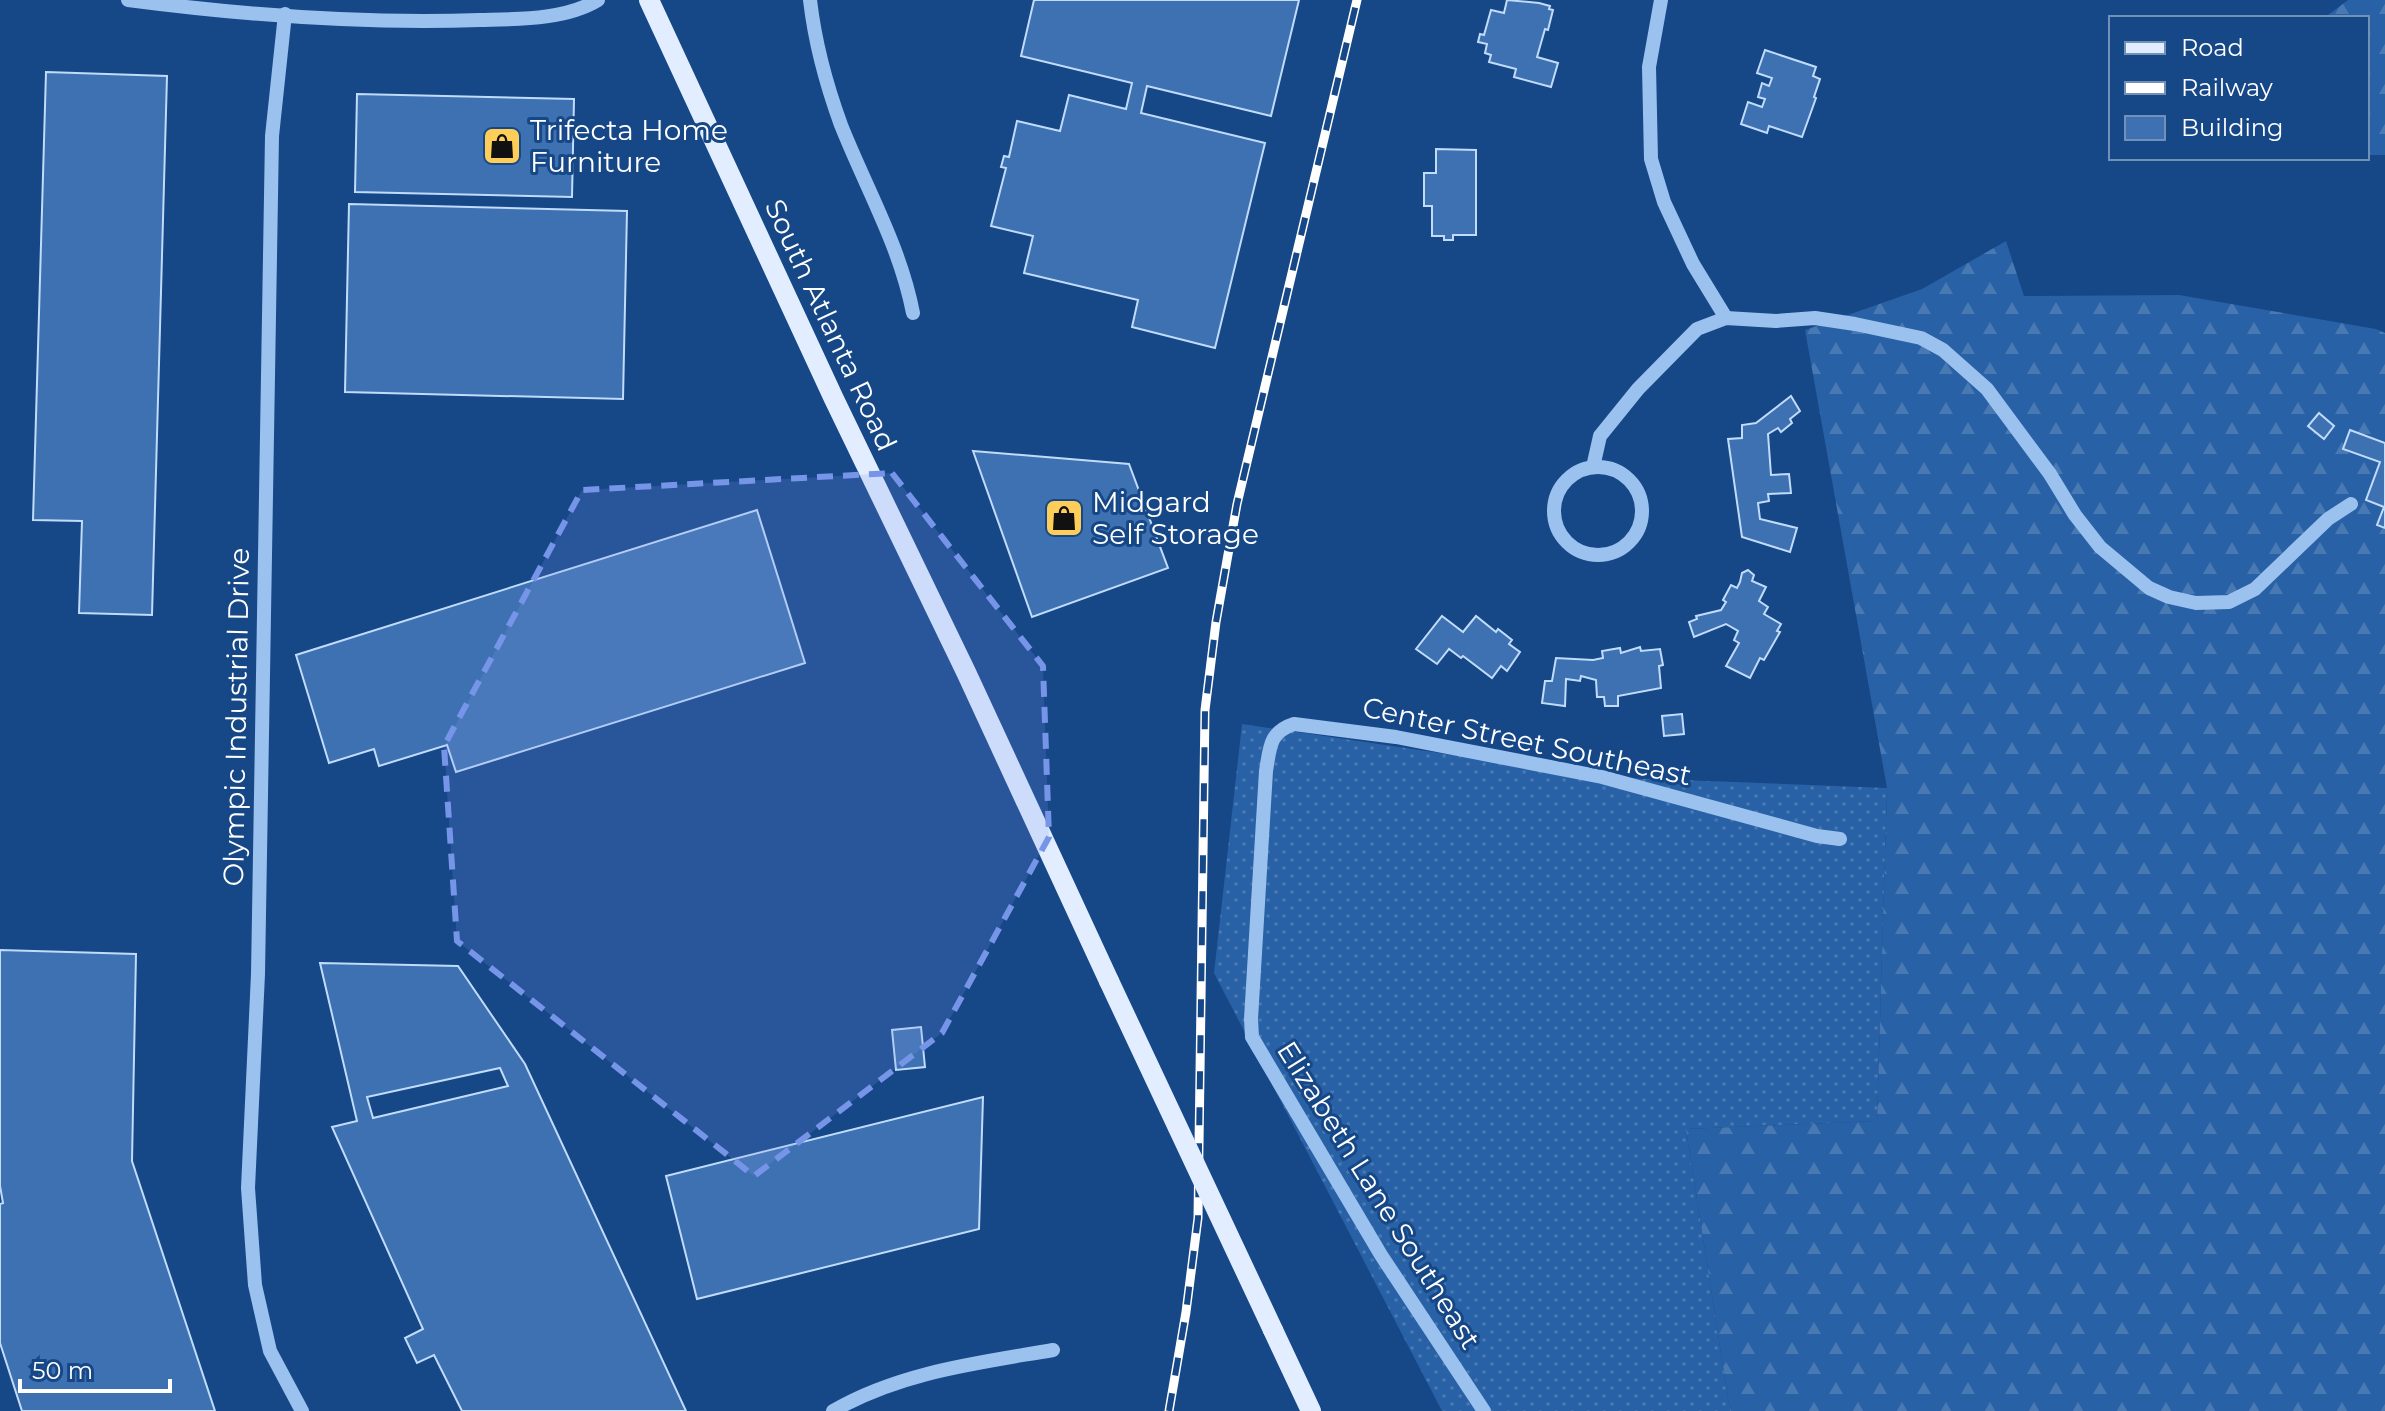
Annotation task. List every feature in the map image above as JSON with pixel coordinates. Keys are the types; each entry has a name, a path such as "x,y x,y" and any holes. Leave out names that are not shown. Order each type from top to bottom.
{"main road":[{"name":"South Atlanta Road","path":"649,0 1311,1411"}],"street":[{"path":"128,0 285,14 447,21 517,19 555,14 588,6 598,0"},
{"path":"810,0 824,75 842,125 897,252 913,313"},
{"path":"1661,0 1649,67 1651,159 1664,202 1693,264 1726,318"},
{"name":"Olympic Industrial Drive","path":"285,14 272,136 258,974 248,1188 255,1285 270,1351 302,1411"},
{"path":"1593,467 1600,436 1638,389 1697,329 1726,318 1776,321 1815,318 1921,338 1943,350 1987,389 2100,547 2149,588 2169,597 2196,603 2229,602 2255,589 2328,519 2351,504"},
{"path":"1593,467 1608,467 1628,478 1641,498 1643,516 1636,535 1624,547 1599,556 1578,551 1563,539 1553,513 1563,482 1583,469 1593,467"},
{"name":"Center Street Southeast","path":"1294,724 1396,737 1602,777 1817,836 1840,839"},
{"name":"Elizabeth Lane Southeast","path":"1294,724 1276,734 1266,771 1252,1037 1381,1255 1484,1411"},
{"path":"833,1411 929,1372 1053,1350"}],"highlighted area":[{"path":"892,473 1043,666 1049,837 942,1033 754,1176 457,941 444,746 582,490"}],"green space":[{"path":"2348,0 2385,0 2385,155 2369,155 2369,16 2327,16"},
{"path":"2006,241 2024,296 2179,295 2385,333 2385,1411 1730,1411 1686,1129 1877,1121 1887,788 1805,330 1922,289"},
{"path":"1242,724 1603,777 1887,788 1877,1121 1686,1129 1730,1411 1442,1411 1214,973"}],"building":[{"path":"1034,0 1299,0 1271,116 1147,86 1141,113 1265,143 1215,348 1132,327 1138,300 1024,273 1033,236 991,226 1006,168 1001,167 1004,156 1009,157 1017,121 1060,131 1069,95 1126,109 1132,83 1021,56"},
{"path":"1507,0 1539,3 1553,10 1537,57 1558,63 1551,87 1514,77 1516,69 1489,62 1491,55 1485,53 1487,44 1478,42 1480,34 1484,35 1491,10 1504,13"},
{"path":"1765,50 1816,67 1813,76 1820,79 1802,137 1769,126 1767,133 1741,124 1748,102 1762,107 1765,99 1758,97 1762,83 1769,86 1772,78 1757,73"},
{"path":"46,72 167,76 152,615 79,613 82,521 33,520"},
{"path":"357,94 574,99 572,197 355,192"},
{"path":"1436,149 1476,150 1476,235 1453,235 1453,240 1432,236 1432,206 1424,206 1424,173 1436,173"},
{"path":"349,204 627,211 623,399 345,392"},
{"path":"1791,396 1800,411 1781,432 1778,428 1768,434 1771,475 1789,474 1791,493 1768,494 1769,501 1758,503 1760,519 1797,528 1790,552 1742,537 1728,439 1742,438 1742,425 1756,423"},
{"path":"2319,413 2334,426 2324,439 2308,426"},
{"path":"2350,430 2385,443 2385,528 2377,525 2384,507 2366,500 2380,462 2343,449"},
{"path":"973,451 1129,464 1168,568 1032,617"},
{"path":"757,510 805,663 456,772 447,745 379,766 374,749 329,763 296,655"},
{"path":"1748,570 1754,575 1752,581 1766,587 1759,601 1768,607 1764,614 1781,624 1777,631 1780,632 1764,660 1760,658 1750,678 1726,666 1739,643 1734,640 1738,631 1726,624 1694,637 1689,622 1697,619 1696,616 1721,610 1731,585 1737,588 1742,573"},
{"path":"1442,616 1463,632 1476,616 1512,640 1509,644 1520,652 1507,671 1501,666 1492,678 1449,649 1437,664 1416,649"},
{"path":"1640,647 1641,651 1660,649 1663,665 1659,666 1661,688 1618,696 1618,706 1605,706 1604,697 1597,697 1596,680 1581,676 1580,681 1566,679 1565,706 1542,703 1545,681 1552,681 1556,658 1593,660 1603,658 1602,651 1620,648 1621,653"},
{"path":"1682,714 1684,734 1664,736 1662,716"},
{"path":"0,950 136,954 132,1161 215,1411 22,1411 0,1343 0,1204 3,1203 0,1186"},
{"path":"320,963 458,966 525,1064 686,1411 462,1411 434,1355 417,1363 405,1338 423,1329 332,1127 357,1121","holes":["500,1068 508,1086 373,1118 367,1097"]},
{"path":"921,1027 925,1067 896,1070 892,1030"},
{"path":"983,1097 979,1229 697,1299 666,1176"}],"railway":[{"path":"1169,1411 1198,1218 1205,710 1216,622 1237,504 1357,0"}],"place":[{"name":"Trifecta Home Furniture","path":"502,146"},
{"name":"Midgard Self Storage","path":"1064,518"}]}
